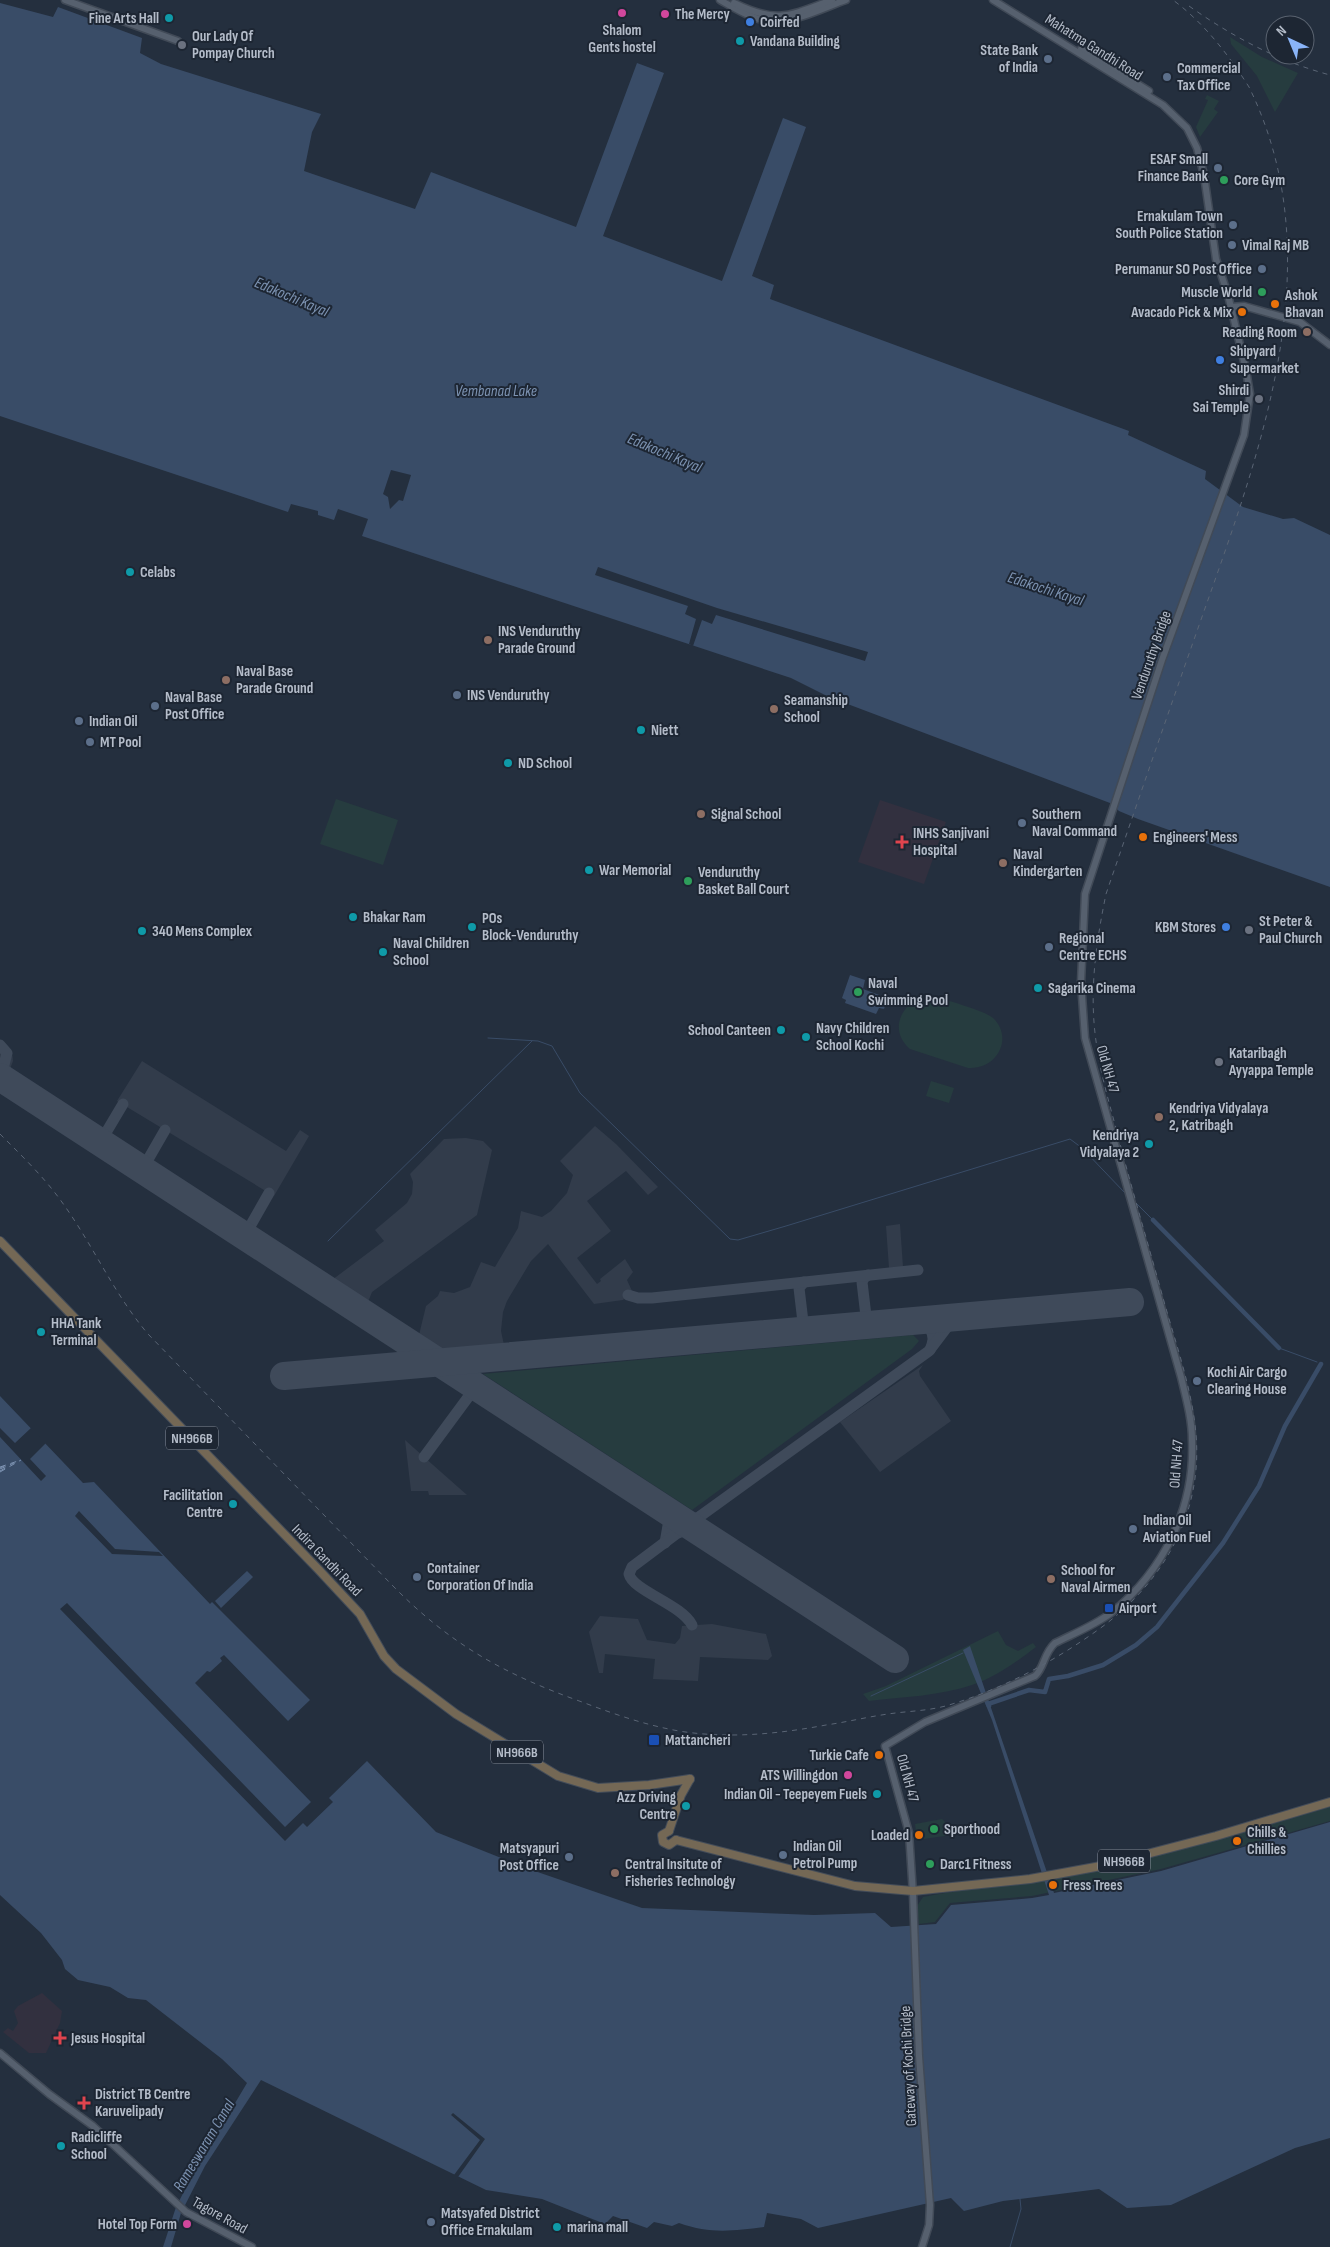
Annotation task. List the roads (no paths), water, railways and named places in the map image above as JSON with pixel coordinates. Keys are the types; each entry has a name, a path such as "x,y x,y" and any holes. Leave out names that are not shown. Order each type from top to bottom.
{"highway":[{"name":"Indira Gandhi Road","path":"0,1241 360,1614 384,1656 396,1669 426,1693 514,1751 558,1776 598,1788 648,1785 690,1779 679,1800 669,1831"},
{"name":"NH966B","path":"669,1831 662,1835 662,1842 669,1845 676,1840 855,1886 913,1891 1022,1880 1101,1866 1209,1838 1330,1802"},
{"path":"669,1831 675,1835 676,1840"}],"main road":[{"path":"65,0 178,41"},
{"path":"720,0 747,14 764,20 778,19 846,0"},
{"path":"728,0 765,16 778,19 832,0"},
{"name":"Mahatma Gandhi Road","path":"993,0 1064,41"},
{"name":"Mahatma Gandhi Road","path":"1001,0 1163,105 1187,128 1197,148 1206,175 1213,229 1220,258 1230,285 1234,319 1246,370 1250,394 1244,435 1240,446"},
{"path":"1232,306 1253,308 1300,322 1330,345"},
{"name":"Venduruthy Bridge","path":"1092,874 1162,660 1240,446"},
{"name":"Old NH 47","path":"913,1906 909,1832 885,1746 925,1722 1035,1676 1039,1672 1047,1650 1055,1643 1110,1614 1134,1593 1159,1561 1177,1526 1188,1494 1192,1467 1189,1411 1085,1038 1081,982 1083,905 1092,874"},
{"name":"Gateway of Kochi Bridge","path":"913,1906 919,2056 930,2206 929,2225 922,2247"},
{"name":"Tagore Road","path":"0,2053 49,2094 94,2126 185,2211 252,2247"}],"water":[{"name":"Vembanad Lake","path":"0,3 53,17 58,7 142,38 140,53 161,64 321,114 312,132 304,171 415,209 431,172 576,227 637,63 664,73 603,236 722,281 783,118 806,127 752,276 774,285 770,299 1129,431 1128,435 1206,471 1205,479 1243,507 1283,519 1294,518 1330,535 1330,887 1138,819 1119,811 1110,803 829,697 791,678 362,536 368,519 338,509 334,520 318,515 318,511 291,504 288,512 0,416"},
{"name":"Naval Swimming Pool","path":"850,975 865,980 863,989 882,996 882,998 887,1000 884,1009 879,1008 876,1014 845,1003 846,1000 842,998"},
{"path":"0,1396 83,1483 94,1482 210,1604 212,1602 310,1700 288,1721 224,1655 220,1658 222,1661 210,1672 207,1671 195,1683 311,1802 285,1827 67,1603 60,1609 285,1841 303,1823 307,1827 333,1802 329,1798 367,1761 436,1832 526,1868 642,1908 814,1915 875,1913 891,1927 936,1924 951,1905 1049,1895 992,1720 963,1650 970,1646 1054,1893 1161,1871 1330,1822 1330,2138 1295,2148 1171,2205 1127,2208 1099,2189 1003,2201 964,2211 951,2198 818,2228 801,2219 767,2213 764,2227 742,2230 721,2231 701,2229 679,2223 672,2226 654,2222 647,2228 613,2216 605,2224 542,2199 486,2190 261,2080 205,2166 181,2213 171,2247 163,2247 176,2207 194,2172 247,2083 222,2059 146,2000 128,1998 110,1987 78,1980 65,1969 62,1960 41,1933 0,1895"},
{"path":"247,1571 253,1577 221,1608 215,1601"}],"waterway":[{"path":"488,1038 538,1041 552,1046 580,1093 730,1239 738,1240 786,1226 1070,1139 1082,1148 1125,1193"},
{"path":"328,1241 532,1041"},
{"path":"1134,1201 1153,1220"},
{"path":"1153,1220 1279,1348"},
{"path":"1279,1348 1317,1362"},
{"path":"989,1706 988,1704 1029,1690 1045,1692 1049,1679 1068,1676 1103,1665 1136,1645 1157,1627 1223,1543 1259,1486 1285,1426 1321,1364"},
{"path":"871,1696 963,1653"},
{"path":"1010,2247 1021,2209 1020,2199"}],"railway":[{"path":"0,1134 34,1168 57,1195 75,1221 114,1287 148,1334 414,1606 457,1641 480,1656 528,1680 606,1711 666,1729 716,1735 771,1733 888,1714 934,1709 969,1699 1043,1665 1095,1632 1119,1614 1158,1571 1185,1521 1192,1493 1196,1464 1196,1434 1184,1369 1129,1175 1100,1064 1093,1004 1093,985 1099,931 1106,894 1231,535 1251,471 1269,407 1281,342 1287,278 1285,213 1273,150 1249,87 1215,40 1173,0"},
{"path":"1189,6 1222,28 1256,47 1292,63 1330,75"}],"place":[{"name":"Shalom Gents hostel","path":"622,13"},
{"name":"The Mercy","path":"665,14"},
{"name":"Fine Arts Hall","path":"169,18"},
{"name":"Coirfed","path":"750,22"},
{"name":"Vandana Building","path":"740,41"},
{"name":"Our Lady Of Pompay Church","path":"182,45"},
{"name":"State Bank of India","path":"1048,59"},
{"name":"Commercial Tax Office","path":"1167,77"},
{"name":"ESAF Small Finance Bank","path":"1218,168"},
{"name":"Core Gym","path":"1224,180"},
{"name":"Ernakulam Town South Police Station","path":"1233,225"},
{"name":"Vimal Raj MB","path":"1232,245"},
{"name":"Perumanur SO Post Office","path":"1262,269"},
{"name":"Muscle World","path":"1262,292"},
{"name":"Ashok Bhavan","path":"1275,304"},
{"name":"Avacado Pick & Mix","path":"1242,312"},
{"name":"Reading Room","path":"1307,332"},
{"name":"Shipyard Supermarket","path":"1220,360"},
{"name":"Shirdi Sai Temple","path":"1259,399"},
{"name":"Celabs","path":"130,572"},
{"name":"INS Venduruthy Parade Ground","path":"488,640"},
{"name":"Naval Base Parade Ground","path":"226,680"},
{"name":"INS Venduruthy","path":"457,695"},
{"name":"Naval Base Post Office","path":"155,706"},
{"name":"Seamanship School","path":"774,709"},
{"name":"Indian Oil","path":"79,721"},
{"name":"Niett","path":"641,730"},
{"name":"MT Pool","path":"90,742"},
{"name":"ND School","path":"508,763"},
{"name":"Signal School","path":"701,814"},
{"name":"Southern Naval Command","path":"1022,823"},
{"name":"Engineers' Mess","path":"1143,837"},
{"name":"INHS Sanjivani Hospital","path":"902,842"},
{"name":"Naval Kindergarten","path":"1003,863"},
{"name":"War Memorial","path":"589,870"},
{"name":"Venduruthy Basket Ball Court","path":"688,881"},
{"name":"Bhakar Ram","path":"353,917"},
{"name":"POs Block-Venduruthy","path":"472,927"},
{"name":"KBM Stores","path":"1226,927"},
{"name":"St Peter & Paul Church","path":"1249,930"},
{"name":"340 Mens Complex","path":"142,931"},
{"name":"Regional Centre ECHS","path":"1049,947"},
{"name":"Naval Children School","path":"383,952"},
{"name":"Sagarika Cinema","path":"1038,988"},
{"name":"Naval Swimming Pool","path":"858,992"},
{"name":"School Canteen","path":"781,1030"},
{"name":"Navy Children School Kochi","path":"806,1037"},
{"name":"Kataribagh Ayyappa Temple","path":"1219,1062"},
{"name":"Kendriya Vidyalaya 2, Katribagh","path":"1159,1117"},
{"name":"Kendriya Vidyalaya 2","path":"1149,1144"},
{"name":"HHA Tank Terminal","path":"41,1332"},
{"name":"Kochi Air Cargo Clearing House","path":"1197,1381"},
{"name":"Facilitation Centre","path":"233,1504"},
{"name":"Indian Oil Aviation Fuel","path":"1133,1529"},
{"name":"Container Corporation Of India","path":"417,1577"},
{"name":"School for Naval Airmen","path":"1051,1579"},
{"name":"Airport","path":"1109,1608"},
{"name":"Mattancheri","path":"654,1740"},
{"name":"Turkie Cafe","path":"879,1755"},
{"name":"ATS Willingdon","path":"848,1775"},
{"name":"Indian Oil - Teepeyem Fuels","path":"877,1794"},
{"name":"Azz Driving Centre","path":"686,1806"},
{"name":"Sporthood","path":"934,1829"},
{"name":"Loaded","path":"919,1835"},
{"name":"Chills & Chillies","path":"1237,1841"},
{"name":"Indian Oil Petrol Pump","path":"783,1855"},
{"name":"Matsyapuri Post Office","path":"569,1857"},
{"name":"Darc1 Fitness","path":"930,1864"},
{"name":"Central Insitute of Fisheries Technology","path":"615,1873"},
{"name":"Fress Trees","path":"1053,1885"},
{"name":"Jesus Hospital","path":"60,2038"},
{"name":"District TB Centre Karuvelipady","path":"84,2103"},
{"name":"Radicliffe School","path":"61,2146"},
{"name":"Matsyafed District Office Ernakulam","path":"431,2222"},
{"name":"Hotel Top Form","path":"187,2224"},
{"name":"marina mall","path":"557,2227"}],"water label":[{"name":"Edakochi Kayal","path":"292,296"},
{"name":"Edakochi Kayal","path":"665,452"},
{"name":"Edakochi Kayal","path":"1046,588"},
{"name":"Rameswaram Canal","path":"203,2145"}]}
